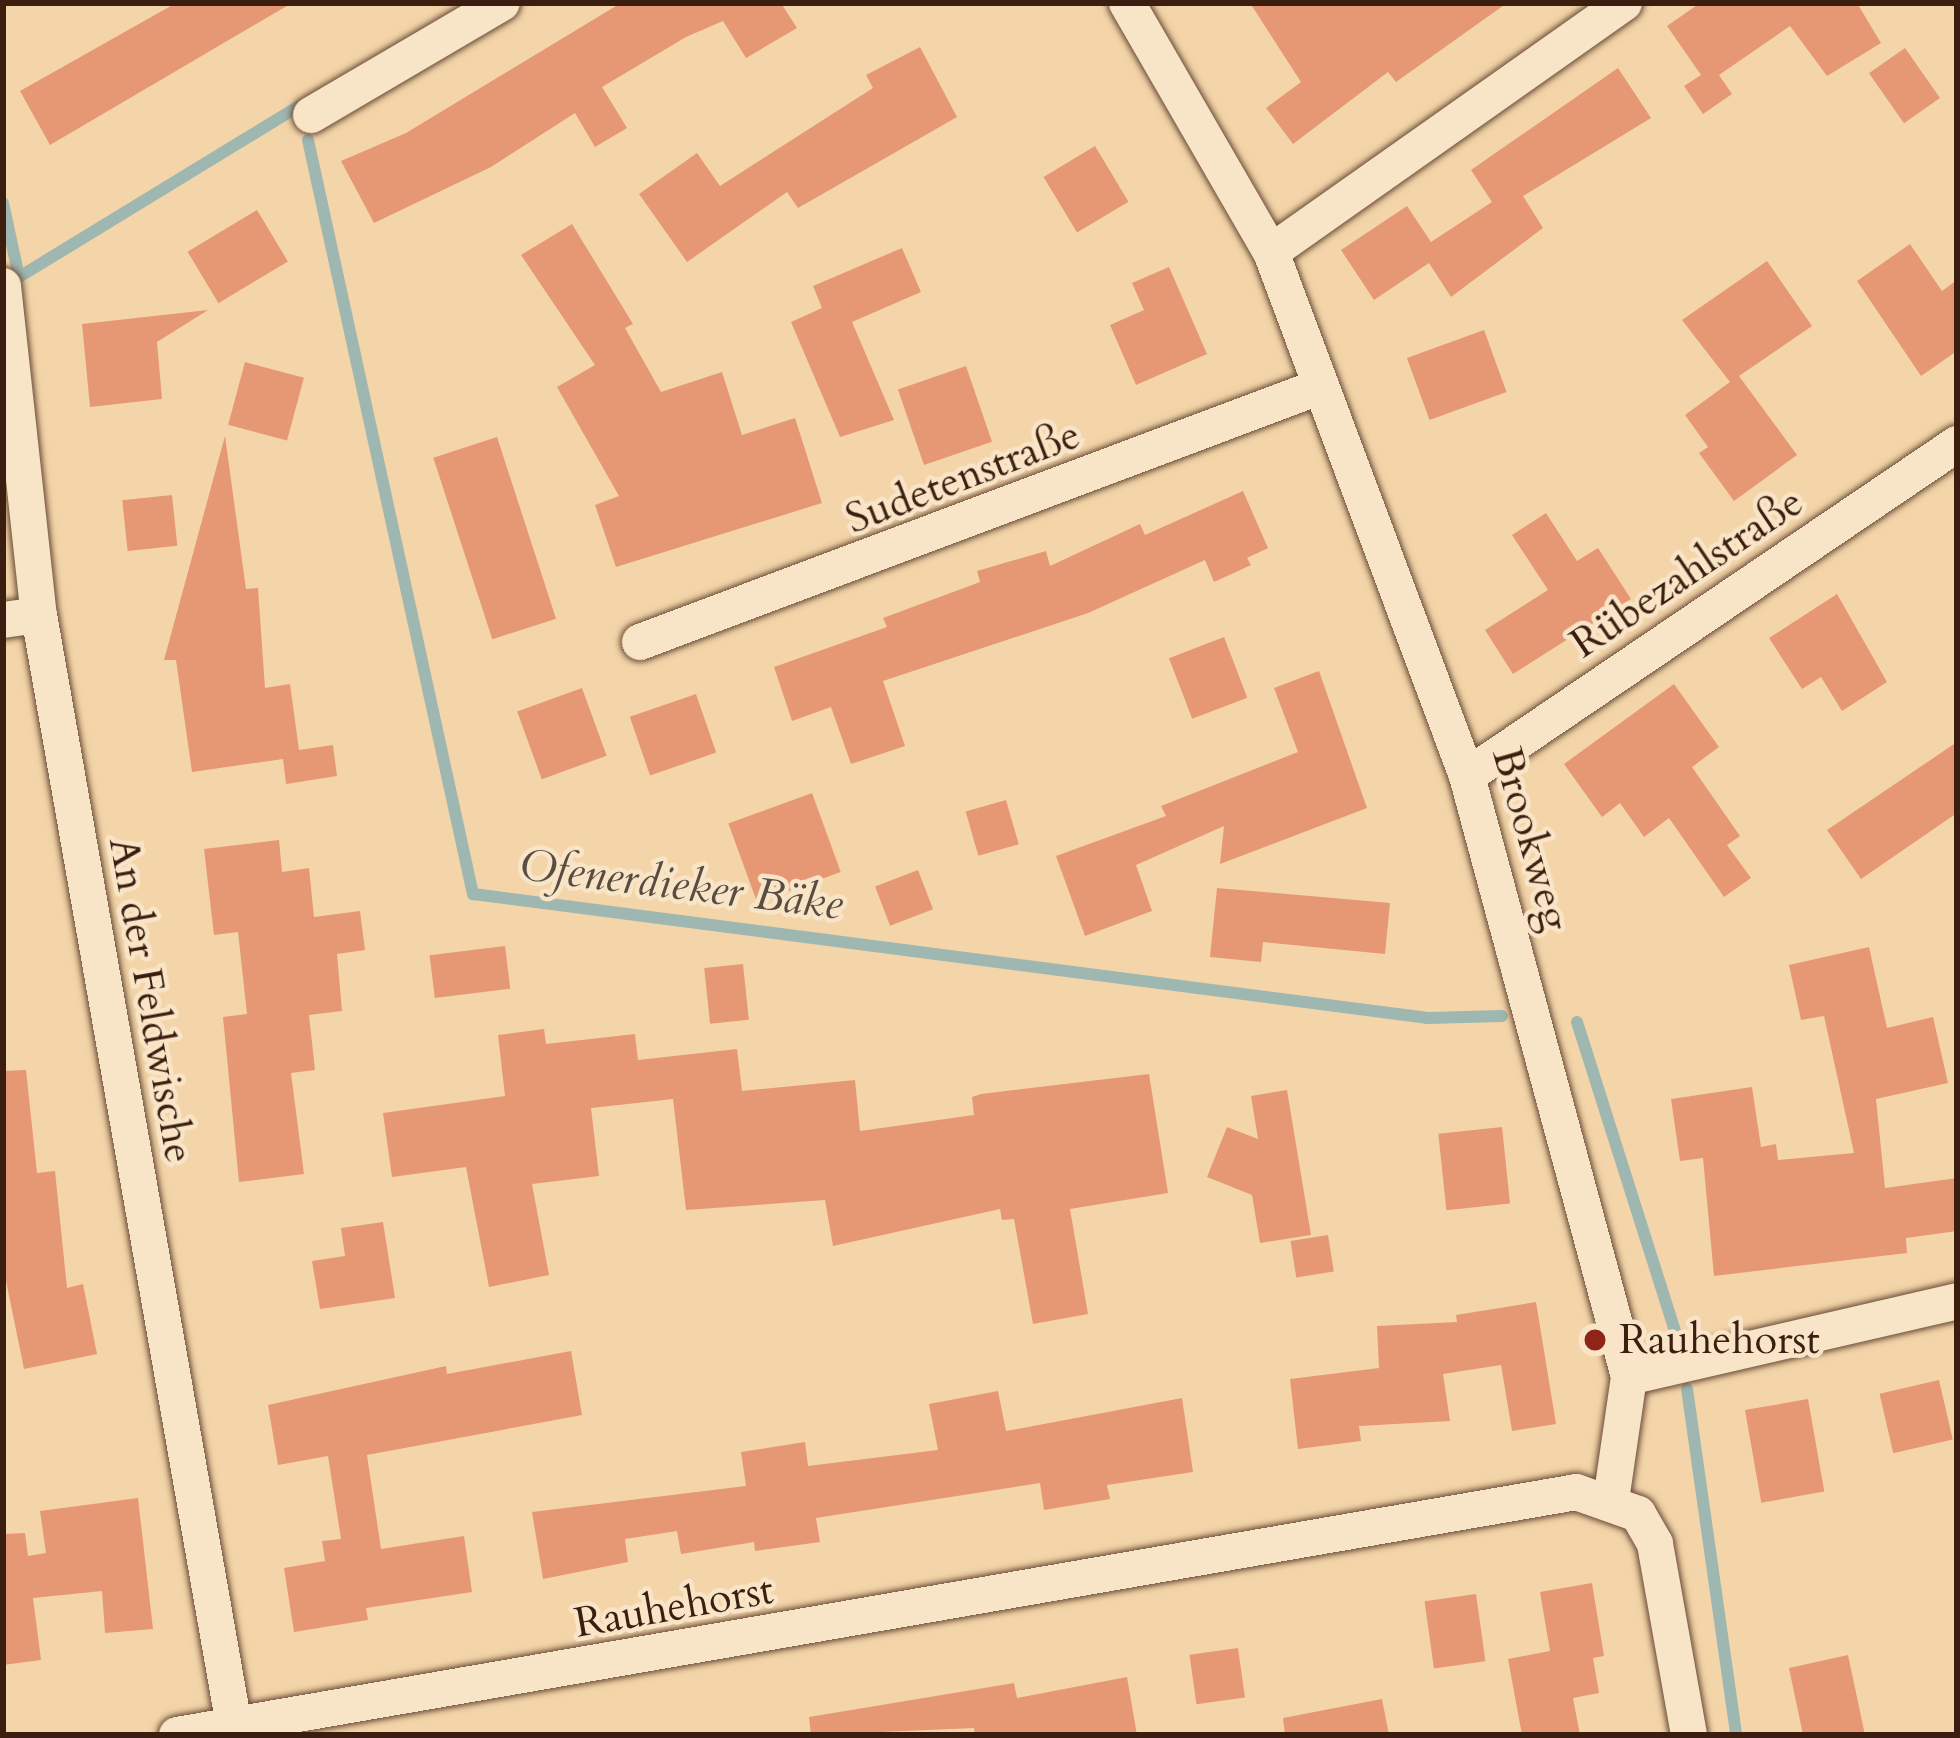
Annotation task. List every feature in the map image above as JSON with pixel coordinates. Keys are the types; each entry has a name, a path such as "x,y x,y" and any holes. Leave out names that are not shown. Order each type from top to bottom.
{"street":[{"path":"311,116 502,3"},
{"name":"Brookweg","path":"1126,3 1271,252 1316,388 1386,544 1467,776 1629,1377 1612,1500"},
{"path":"1271,252 1624,3"},
{"name":"An der Feldwische","path":"3,286 21,617 234,1726"},
{"name":"Sudetenstraße","path":"640,642 1316,388"},
{"name":"Rübezahlstraße","path":"1467,776 1957,444"},
{"path":"1629,1377 1957,1300"},
{"name":"Rauhehorst","path":"177,1735 1526,1499 1576,1492 1612,1500"},
{"path":"1612,1500 1638,1514 1654,1544 1689,1735"}],"building":[{"path":"176,3 292,3 50,145 20,91"},
{"path":"621,3 781,3 797,28 746,58 723,21 686,37 602,87 627,128 595,147 575,113 491,167 374,223 341,161 406,133"},
{"path":"1250,3 1507,3 1396,82 1388,72 1293,144 1266,108 1301,82"},
{"path":"1700,3 1857,3 1881,43 1827,76 1790,26 1719,75 1732,94 1703,114 1684,86 1701,75 1667,26"},
{"path":"920,47 957,117 798,208 787,192 687,262 639,194 697,153 720,186 873,88 866,75"},
{"path":"1905,48 1940,98 1904,123 1869,73"},
{"path":"1618,68 1651,118 1523,196 1543,228 1451,297 1429,263 1374,300 1341,250 1407,206 1431,242 1492,202 1471,170"},
{"path":"1095,146 1128,202 1077,233 1044,177"},
{"path":"257,210 288,261 218,303 188,252"},
{"path":"572,224 633,324 625,328 661,392 722,372 742,435 795,418 822,503 616,567 595,505 619,496 557,387 595,365 521,255"},
{"path":"1910,244 1942,291 1957,280 1957,351 1921,376 1857,281"},
{"path":"902,248 921,292 852,322 894,420 840,437 791,322 822,308 813,286"},
{"path":"1767,261 1812,326 1739,376 1797,455 1734,501 1699,453 1708,447 1685,415 1730,382 1682,320"},
{"path":"1169,267 1207,354 1136,385 1110,325 1144,310 1132,283"},
{"path":"208,310 157,342 162,399 90,407 82,324"},
{"path":"1484,330 1507,392 1430,420 1407,358"},
{"path":"245,362 304,378 287,441 228,425"},
{"path":"966,366 992,442 924,465 898,389"},
{"path":"225,436 246,589 258,588 265,688 290,684 299,750 333,745 337,776 286,784 283,759 192,772 176,660 164,660"},
{"path":"497,437 556,619 492,639 433,458"},
{"path":"1243,491 1268,548 1247,558 1251,565 1214,582 1205,560 1088,613 883,681 905,746 851,764 831,707 792,721 774,667 887,627 883,618 980,582 977,571 1046,551 1050,566 1140,524 1145,535"},
{"path":"172,495 177,546 128,551 122,500"},
{"path":"1546,513 1577,561 1598,548 1631,599 1513,674 1485,630 1548,590 1512,535"},
{"path":"1837,594 1887,682 1842,711 1821,677 1802,689 1769,638"},
{"path":"1224,637 1247,698 1192,719 1169,658"},
{"path":"1319,671 1367,808 1220,864 1224,826 1136,865 1152,911 1085,936 1056,856 1166,816 1161,806 1298,752 1274,688"},
{"path":"1674,684 1719,747 1692,767 1740,836 1727,845 1751,878 1724,897 1669,818 1644,837 1620,803 1602,817 1564,764"},
{"path":"582,688 607,756 542,779 517,712"},
{"path":"696,694 716,753 650,775 630,717"},
{"path":"1957,742 1957,813 1861,879 1827,830"},
{"path":"812,793 841,872 757,902 728,823"},
{"path":"1006,800 1019,844 978,856 966,812"},
{"path":"279,840 282,872 309,868 314,917 360,911 365,950 337,954 342,1011 309,1015 315,1070 291,1073 304,1174 239,1182 223,1017 247,1014 238,932 214,935 204,849"},
{"path":"918,870 933,909 890,926 875,886"},
{"path":"1217,888 1390,903 1385,954 1263,942 1261,962 1210,957"},
{"path":"505,946 510,989 435,998 430,955"},
{"path":"1869,947 1887,1028 1933,1017 1948,1083 1876,1099 1885,1188 1957,1178 1957,1231 1906,1238 1907,1253 1714,1276 1703,1158 1680,1161 1671,1099 1752,1087 1761,1147 1776,1144 1778,1160 1854,1153 1824,1016 1801,1020 1789,965"},
{"path":"743,964 749,1020 710,1024 704,968"},
{"path":"544,1029 546,1044 635,1034 638,1060 737,1049 742,1091 855,1080 860,1131 974,1115 972,1097 981,1094 1149,1074 1168,1193 1070,1209 1088,1314 1033,1324 1014,1219 1002,1220 1000,1209 833,1246 825,1200 686,1210 673,1099 591,1108 599,1176 532,1184 549,1275 489,1287 466,1167 392,1177 383,1113 505,1096 498,1035"},
{"path":"26,1070 37,1173 55,1171 67,1288 83,1284 97,1354 24,1369 3,1266 3,1071"},
{"path":"1287,1090 1311,1235 1260,1243 1252,1195 1207,1177 1227,1127 1258,1139 1251,1096"},
{"path":"1502,1127 1510,1204 1446,1210 1438,1134"},
{"path":"383,1222 395,1298 320,1309 312,1261 345,1256 341,1228"},
{"path":"1328,1235 1334,1272 1296,1277 1290,1241"},
{"path":"1536,1302 1556,1424 1512,1431 1501,1365 1443,1374 1450,1421 1359,1426 1361,1441 1298,1449 1290,1379 1379,1368 1377,1326 1457,1322 1456,1315"},
{"path":"571,1351 582,1415 367,1455 381,1549 464,1536 472,1592 366,1608 368,1620 294,1632 284,1568 325,1561 322,1541 341,1539 328,1456 278,1465 268,1405 446,1366 447,1374"},
{"path":"1939,1380 1953,1439 1893,1453 1880,1394"},
{"path":"998,1391 1006,1431 1182,1398 1193,1472 1107,1485 1110,1499 1044,1510 1040,1483 816,1518 820,1542 755,1551 754,1542 681,1554 677,1531 625,1539 628,1562 543,1579 532,1512 746,1486 741,1452 805,1442 808,1466 938,1450 929,1404"},
{"path":"1808,1399 1824,1492 1761,1503 1745,1410"},
{"path":"138,1498 153,1629 105,1633 102,1591 33,1598 41,1660 3,1665 3,1534 25,1533 28,1556 46,1553 40,1511"},
{"path":"1592,1583 1604,1656 1593,1658 1599,1693 1573,1698 1580,1735 1522,1735 1508,1659 1550,1651 1540,1592"},
{"path":"1476,1594 1485,1661 1434,1669 1425,1601"},
{"path":"1238,1648 1245,1698 1196,1704 1189,1655"},
{"path":"1848,1655 1865,1735 1803,1735 1789,1668"},
{"path":"1127,1677 1137,1735 975,1735 974,1728 811,1735 809,1717 1014,1683 1017,1698"},
{"path":"1382,1699 1389,1735 1285,1735 1283,1718"}],"waterway":[{"name":"Ofenerdieker Bäke","path":"3,203 19,277 301,105 302,114"},
{"name":"Ofenerdieker Bäke","path":"308,140 473,894 1428,1018 1502,1016"},
{"name":"Ofenerdieker Bäke","path":"1577,1022 1676,1334"},
{"path":"1687,1389 1736,1735"}],"place":[{"name":"Rauhehorst","path":"1595,1340"}]}
